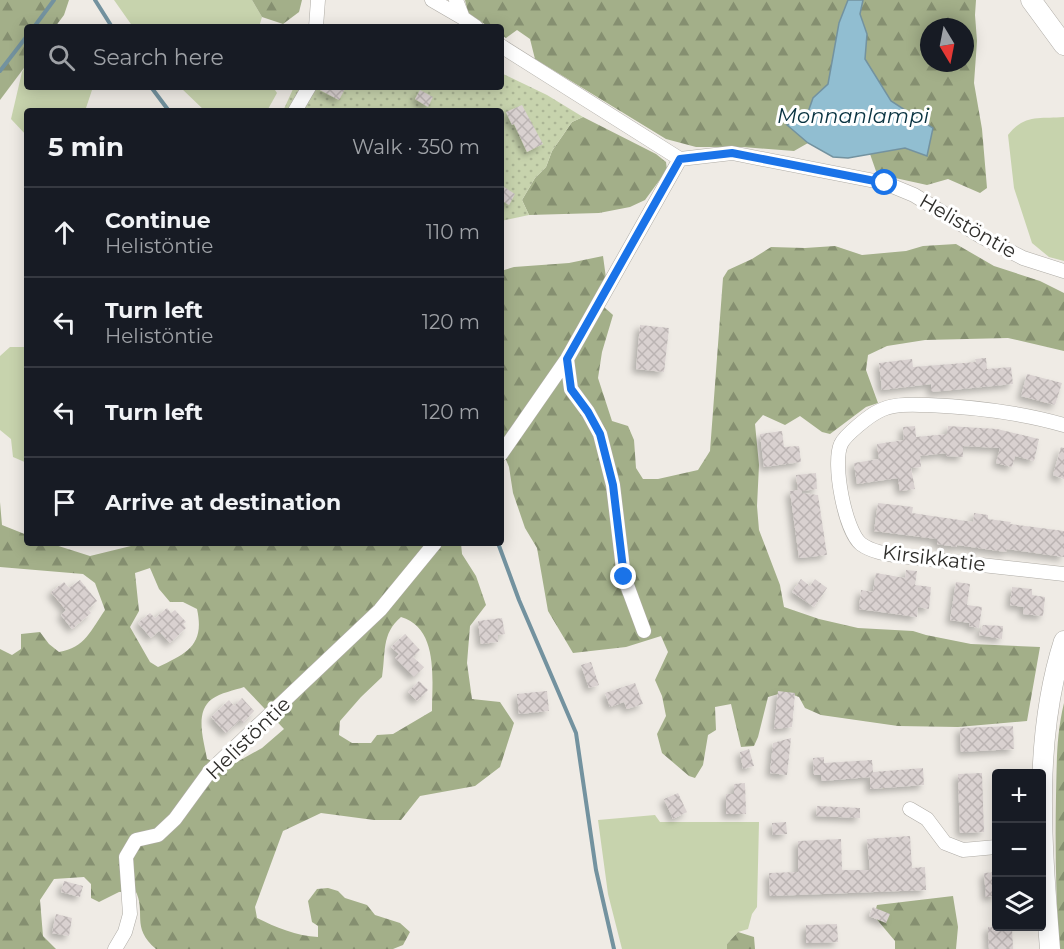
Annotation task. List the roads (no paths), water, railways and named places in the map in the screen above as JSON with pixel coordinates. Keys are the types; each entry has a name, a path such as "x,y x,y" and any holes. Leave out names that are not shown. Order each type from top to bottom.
{"street":[{"path":"316,24 318,0"},
{"path":"432,0 472,24"},
{"path":"456,0 463,18"},
{"path":"1031,0 1064,45"},
{"path":"504,48 680,159 567,359 504,450"},
{"path":"297,108 307,90"},
{"name":"Helistöntie","path":"680,159 732,153 885,183 914,195 982,237 1023,258 1064,271"},
{"path":"567,359 571,389 588,412 600,434 613,485 624,577 644,631"},
{"name":"Kirsikkatie","path":"1064,425 989,409 895,405 879,411 866,420 842,442 838,457 839,477 847,517 854,536 862,544 874,550 900,556 1064,574"},
{"name":"Helistöntie","path":"115,949 125,932 130,914 126,857 136,840 158,835 175,819 210,771 380,610 433,546"},
{"path":"1042,823 1042,770 1049,700 1064,641"},
{"path":"910,809 927,819 945,843 963,850 992,847"},
{"path":"1044,877 1050,949"}],"water":[{"name":"Monnanlampi","path":"848,0 863,0 860,14 867,34 865,59 891,101 933,128 927,156 905,148 848,158 833,157 808,143 787,125 807,115 813,98 828,84 839,23"}],"waterway":[{"path":"36,24 54,0"},
{"path":"95,0 110,24"},
{"path":"0,71 24,40"},
{"path":"153,90 167,108"},
{"path":"499,546 519,600 576,733 596,870 614,949"}]}
